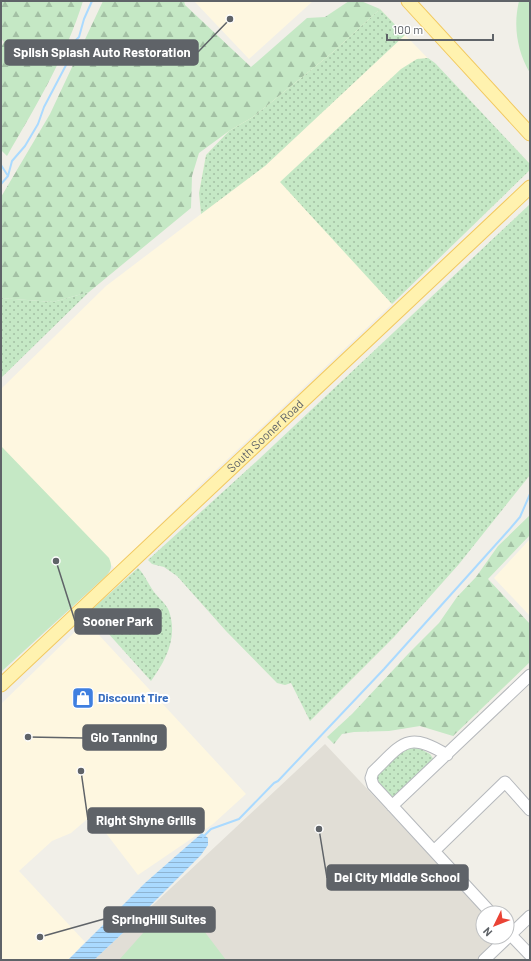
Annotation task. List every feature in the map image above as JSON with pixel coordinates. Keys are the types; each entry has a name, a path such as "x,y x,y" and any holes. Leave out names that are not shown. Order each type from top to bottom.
{"main road":[{"path":"408,1 530,134"},
{"name":"South Sooner Road","path":"1,685 530,187"}],"street":[{"path":"392,806 530,675"},
{"path":"447,755 420,741 409,742 400,746 372,772 371,778 373,785 484,905"},
{"path":"434,851 505,782 530,810"},
{"path":"515,928 530,916"},
{"path":"515,939 530,955"},
{"path":"484,960 498,945"}],"shaded area":[{"path":"194,1 313,1 249,59"},
{"path":"380,9 530,164 530,170 392,304 199,486 115,569 1,450 1,389 106,286 201,214 199,193 206,155 229,131"},
{"path":"530,539 530,616 494,578"},
{"path":"86,621 246,794 213,824 138,875 92,815 71,833 52,841 19,871 85,942 68,960 1,960 1,704"},
{"path":"325,744 476,905 475,905 475,945 494,945 478,960 94,960"}],"green space":[{"path":"1,1 83,1 68,41 50,80 7,156 1,150 1,47 4,42 1,38"},
{"path":"103,1 184,1 185,5 251,67 307,18 325,17 349,1 361,1 380,9 333,52 253,117 229,131 199,153 192,176 191,208 89,292 53,302 1,298 1,197 50,114"},
{"path":"519,1 530,1 530,73 522,56 517,38 516,20"},
{"path":"380,9 405,35 265,166 201,214 199,193 206,155 229,131 253,117 333,52"},
{"path":"428,58 435,63 530,164 530,170 392,304 280,182 401,69 417,59"},
{"path":"530,204 530,475 459,564 394,637 310,721 291,683 285,685 277,683 226,631 177,576 164,567 152,564 148,560 258,460"},
{"path":"89,292 1,378 1,298 53,302"},
{"path":"1,446 109,558 111,569 107,575 1,672"},
{"path":"530,515 530,535 488,579 530,624 530,662 453,736 420,726 389,731 354,732 342,734 334,744 327,737 352,714 439,623 457,597 476,577 498,546"},
{"path":"138,568 154,592 168,608 171,621 171,639 166,657 151,681 89,612"},
{"path":"417,747 430,754 434,760 396,796 389,798 378,786 376,776 389,762 400,754 411,748"},
{"path":"171,910 183,910 195,919 226,960 119,960 151,924"}],"water":[{"path":"202,833 208,838 208,845 201,855 125,931 94,960 68,960 145,883"}],"waterway":[{"path":"1,184 8,176 12,161 25,146 38,124 44,107 75,48 76,40 79,37 84,19 92,1"},
{"path":"1,165 8,176"},
{"path":"203,837 211,829 239,819 274,783 278,781 384,669 508,531 520,517 530,494"}],"place":[{"name":"Splish Splash Auto Restoration","path":"230,19"},
{"name":"Sooner Park","path":"56,561"},
{"name":"Discount Tire","path":"83,698"},
{"name":"Glo Tanning","path":"28,737"},
{"name":"Right Shyne Grills","path":"81,771"},
{"name":"Del City Middle School","path":"319,829"},
{"name":"SpringHill Suites","path":"40,937"}]}
